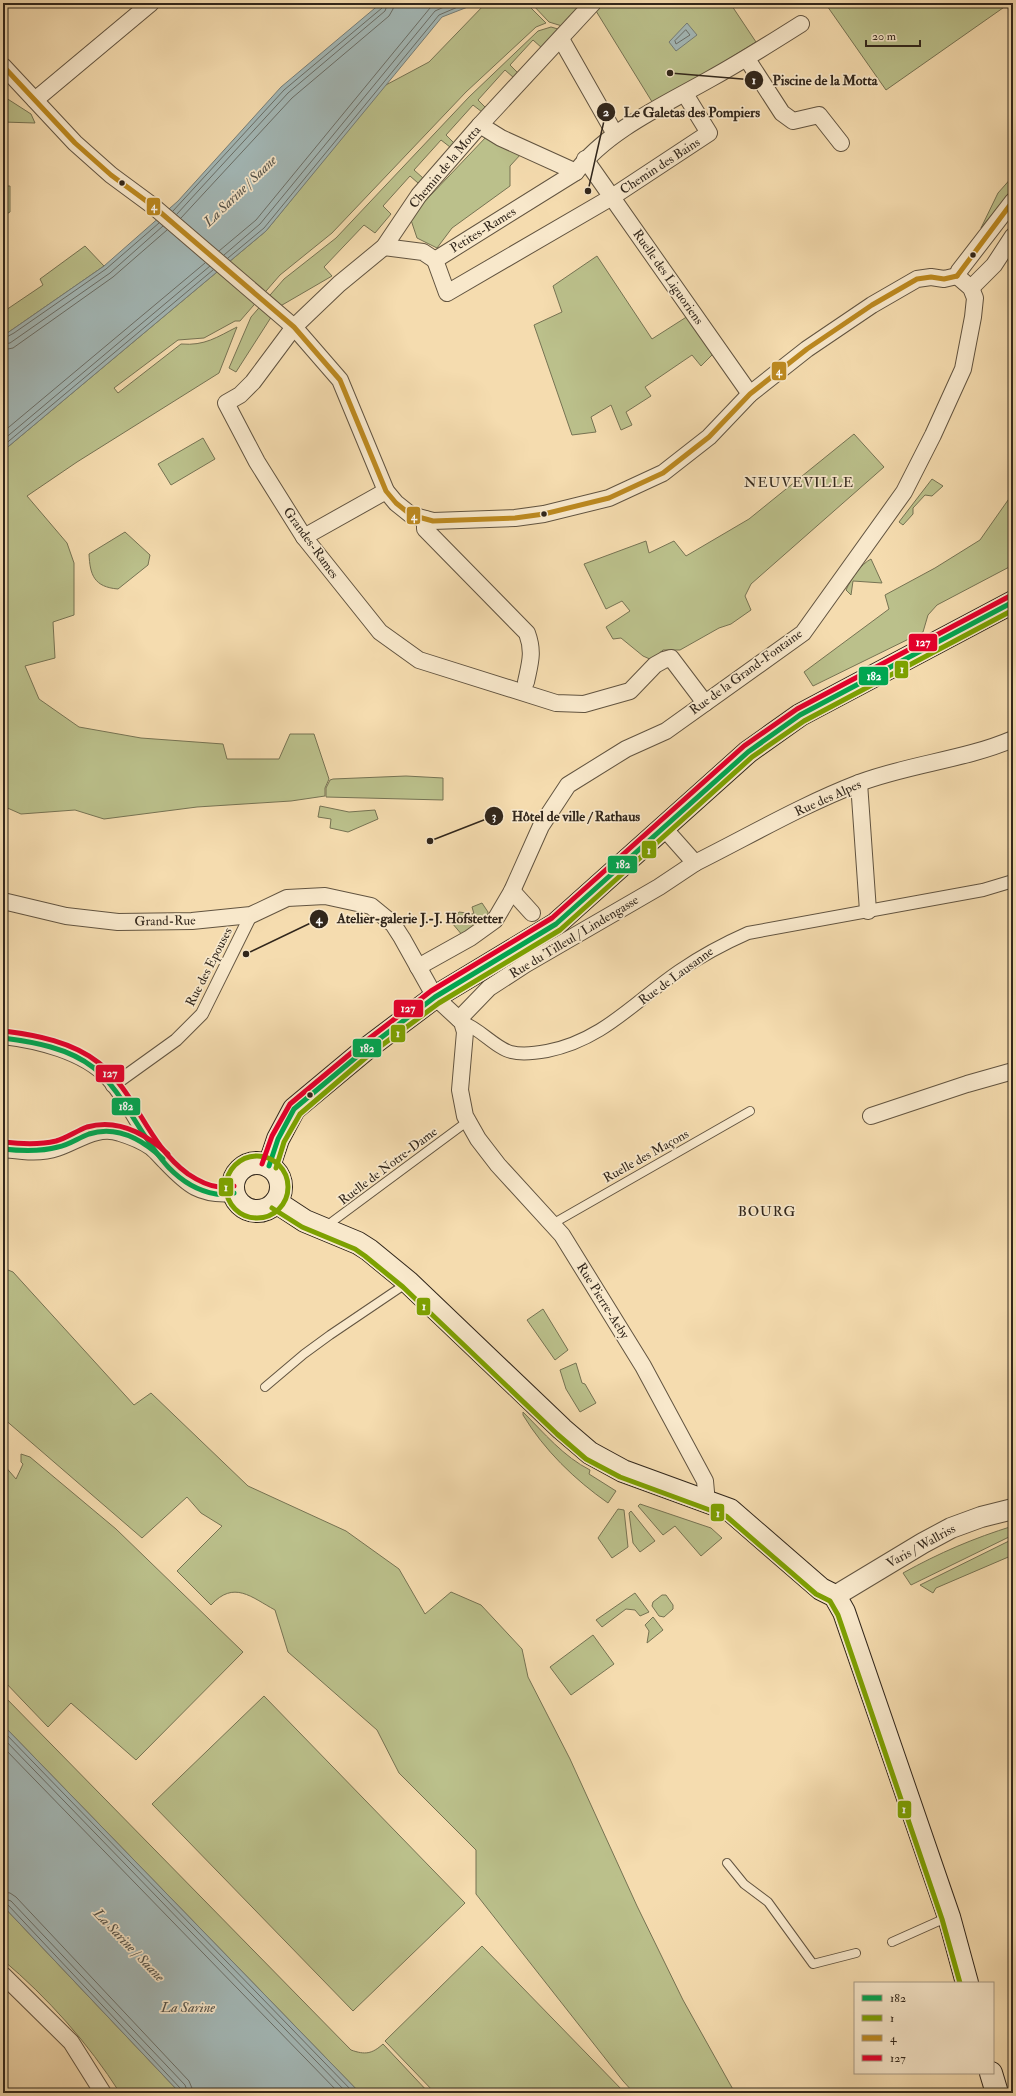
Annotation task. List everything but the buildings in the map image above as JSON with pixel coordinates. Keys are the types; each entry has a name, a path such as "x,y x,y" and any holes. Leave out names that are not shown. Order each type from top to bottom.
{"main road":[{"path":"269,1166 278,1139 294,1109 366,1049 435,997 556,924 748,752 800,715 1013,602"},
{"path":"253,1163 269,1166 280,1178 280,1195 276,1202 266,1210 252,1210 240,1204 234,1193 235,1177 246,1166 253,1163"},
{"path":"276,1202 292,1214 322,1229 358,1242 370,1250 408,1282 562,1429 590,1453 622,1471 724,1506 741,1518 821,1589 835,1596 844,1612 949,1917 967,1982"},
{"path":"991,2074 997,2093"}],"street":[{"path":"35,100 151,3"},
{"name":"Chemin de la Motta","path":"294,327 339,284 384,247 419,195 480,125 593,3"},
{"name":"Petites-Rames","path":"435,260 581,166 614,134 747,59 800,24"},
{"path":"561,39 614,134"},
{"path":"747,59 782,113 793,121 819,115 841,143"},
{"path":"3,66 80,148 111,175 153,206 294,327 340,380 386,491 396,503 411,515 433,521 515,518 544,514 610,498 663,473 709,437 750,394 807,349 872,305 917,279 931,277 944,279 957,276"},
{"name":"Chemin des Bains","path":"612,197 709,133 684,94"},
{"path":"480,125 501,138 581,166"},
{"name":"Ruelle des Liguoriens","path":"581,166 612,197 750,394"},
{"path":"384,247 423,252 435,260 447,293 612,197"},
{"path":"957,276 959,271 1013,202"},
{"path":"957,276 971,288 994,265 1013,236"},
{"name":"Rue de la Grand-Fontaine","path":"418,966 470,938 495,920 512,891 541,826 568,785 626,749 666,731 803,633 904,492 933,436 963,369 974,305 974,293 971,288"},
{"name":"Grandes-Rames","path":"294,327 253,382 240,395 226,403 257,462 304,537 380,632 419,660 524,687 556,703 584,704 623,693 635,688 655,665 671,658 705,703"},
{"path":"304,537 386,491"},
{"path":"425,519 425,529 527,633 532,645 532,656 524,687"},
{"name":"Rue des Alpes","path":"695,863 859,783 922,764 993,747 1013,739"},
{"path":"859,783 868,911"},
{"path":"663,827 695,863"},
{"name":"Rue du Tilleul / Lindengasse","path":"461,1021 489,988 557,941 659,887 695,863"},
{"name":"Rue de Lausanne","path":"418,966 435,997 461,1021 470,1025 509,1052 538,1053 558,1049 598,1033 679,971 717,947 748,933 983,890 1013,881"},
{"path":"512,891 532,913"},
{"name":"Grand-Rue","path":"3,901 66,916 118,922 192,921 251,915 287,898 325,896 371,906 393,924 409,948 418,966"},
{"name":"Rue des Epouses","path":"112,1086 176,1040 202,1014 251,915"},
{"name":"Rue Pierre-Aeby","path":"461,1021 465,1032 460,1090 468,1121 478,1139 498,1165 554,1223 599,1292 643,1366 705,1481 706,1492 704,1500"},
{"path":"3,1038 16,1040 75,1056 94,1067 112,1086 151,1147 186,1182 201,1190 216,1194 234,1193"},
{"path":"871,1116 967,1084 1013,1071"},
{"path":"3,1149 36,1151 57,1148 90,1133 108,1130 121,1133 151,1147"},
{"name":"Varis / Wallriss","path":"835,1596 923,1543 952,1528 981,1517 1013,1509"},
{"path":"3,1975 71,2042 103,2093"}],"lane":[{"name":"Ruelle des Maçons","path":"554,1223 750,1111"},
{"name":"Ruelle de Notre-Dame","path":"322,1229 468,1121"},
{"path":"265,1387 330,1334 408,1282"},
{"path":"727,1863 744,1884 768,1902 813,1964 856,1953"},
{"path":"892,1942 949,1917"}],"green space":[{"path":"486,3 526,3 546,23 536,27 466,92 332,233 280,275 240,321 235,321 204,338 178,340 114,388 118,393 181,344 197,344 204,342 237,327 219,373 77,462 27,496 67,543 74,563 74,615 53,622 55,658 25,666 39,699 79,727 141,738 223,744 227,759 279,759 290,734 314,734 329,779 325,788 325,796 291,801 197,807 104,819 75,810 21,814 3,806 3,451 266,231 384,86 429,62"},
{"path":"531,3 584,3 562,26 549,22"},
{"path":"602,3 730,3 756,42 654,105 596,11"},
{"path":"825,3 1010,3 886,90"},
{"path":"551,27 558,29 542,48 533,40 510,65 518,73 514,78 505,70 478,100 486,108 482,112 473,105 446,135 454,143 450,147 441,140 414,170 423,178 418,183 410,176 383,206 391,214 375,233 364,225 324,267 332,276 277,308 236,372 229,368 251,317 284,279 336,238 469,97 538,31"},
{"path":"3,96 31,114 35,123 3,122"},
{"path":"487,136 521,154 510,166 510,186 452,228 437,248 417,238 410,217"},
{"path":"1013,176 1013,188 981,228 998,193"},
{"path":"3,186 10,186 10,212 3,216"},
{"path":"85,246 104,266 3,336 3,312 43,285 40,279"},
{"path":"597,256 652,339 688,316 715,352 701,366 692,355 645,387 651,396 626,412 632,425 621,430 611,405 591,417 596,432 572,435 534,325 562,312 553,286"},
{"path":"854,434 884,467 751,584 745,596 751,610 731,624 719,628 680,650 663,650 652,660 643,656 621,638 613,639 606,627 630,611 622,601 606,609 584,564 646,541 649,553 674,541 686,556 749,519"},
{"path":"203,438 215,459 171,485 158,464"},
{"path":"932,479 943,486 932,496 925,495 913,508 913,514 903,525 899,522"},
{"path":"1013,493 1013,565 937,605 928,615 923,632 813,686 804,672 889,609 885,595 935,568 980,540"},
{"path":"125,532 150,555 148,565 118,589 103,586 92,574 89,554"},
{"path":"871,559 882,583 853,581 851,595 846,590 853,577 867,561"},
{"path":"406,776 443,778 443,800 326,797 326,788 330,780 333,779"},
{"path":"320,806 349,812 375,810 378,819 348,832 330,828 331,819 318,817"},
{"path":"482,903 488,912 488,918 463,936 452,923 459,912 474,914 472,907"},
{"path":"3,1268 13,1272 134,1405 151,1393 248,1486 346,1531 399,1569 425,1614 451,1592 481,1605 522,1649 528,1677 570,1759 637,1906 683,2000 735,2093 634,2093 623,2081 476,1894 476,1850 399,1773 377,1730 288,1652 275,1610 250,1596 235,1592 227,1593 211,1605 177,1571 222,1526 201,1513 187,1497 142,1538 3,1418"},
{"path":"543,1309 568,1350 555,1360 527,1320"},
{"path":"576,1363 582,1383 585,1384 596,1403 580,1412 566,1389 560,1370"},
{"path":"523,1412 563,1451 590,1470 589,1474 616,1491 608,1503 561,1464 531,1428 523,1415"},
{"path":"21,1454 30,1457 116,1529 243,1652 136,1760 71,1703 48,1727 3,1680 3,1464 16,1479 23,1464 21,1462"},
{"path":"640,1504 711,1528 722,1538 701,1556 675,1526 663,1535 638,1506"},
{"path":"618,1509 624,1510 628,1547 612,1558 598,1538"},
{"path":"631,1511 655,1541 640,1552 633,1543 629,1513"},
{"path":"1013,1526 1013,1535 911,1585 903,1573 957,1546"},
{"path":"1013,1539 1013,1555 936,1588 933,1593 920,1585"},
{"path":"635,1593 649,1612 640,1616 635,1610 626,1609 602,1627 596,1620"},
{"path":"662,1595 666,1595 673,1605 673,1609 664,1617 659,1616 652,1606 653,1602"},
{"path":"653,1617 663,1630 647,1643 649,1631 645,1625"},
{"path":"593,1635 614,1664 571,1695 550,1667"},
{"path":"3,1695 351,2050 360,2053 368,2053 372,2052 383,2044 429,2093 360,2093 3,1725"},
{"path":"264,1696 465,1903 353,2011 152,1804"},
{"path":"3,1906 180,2093 120,2093 95,2056 81,2039 36,1990 3,1960"},
{"path":"482,1946 625,2093 435,2093 385,2041"}],"water":[{"name":"La Sarine / Saane","path":"381,3 478,3 442,17 266,231 3,451 3,336 104,266 178,201 281,87"},
{"path":"687,23 697,35 676,51 669,42"},
{"name":"La Sarine","path":"3,1725 360,2093 180,2093 3,1906"}],"transit line":[{"name":"4","path":"3,66 75,143 111,175 153,206 294,327 340,380 386,491 396,503 411,515 433,521 515,518 544,514 609,498 663,473 709,437 750,394 807,349 872,305 917,279 931,277 944,279 957,276"},
{"name":"4","path":"957,276 1013,201"},
{"name":"127","path":"262,1164 272,1136 290,1104 362,1044 431,991 552,918 744,746 797,709 1010,596"},
{"name":"182","path":"269,1166 278,1139 294,1109 366,1049 435,997 556,924 748,752 800,715 1013,602"},
{"name":"1","path":"276,1168 284,1142 300,1114 370,1054 439,1003 560,930 752,757 804,721 1013,610"},
{"name":"127","path":"4,1031 41,1037 66,1045 89,1056 112,1075 133,1103 151,1133 174,1162 188,1174 206,1184 221,1187 234,1186"},
{"name":"182","path":"3,1038 51,1047 74,1055 84,1061 94,1068 109,1083 122,1100 147,1140 176,1174 194,1187 216,1194 234,1193"},
{"name":"127","path":"4,1142 30,1144 50,1142 60,1140 87,1127 110,1125 120,1126 141,1134 168,1154"},
{"name":"182","path":"3,1149 30,1151 51,1149 66,1145 89,1134 110,1131 138,1140 163,1159"},
{"name":"1","path":"257,1156 269,1158 279,1165 286,1175 288,1187 286,1199 279,1209 269,1216 257,1218 245,1216 235,1209 228,1199 226,1187 228,1175 235,1165 245,1158 257,1156"},
{"name":"1","path":"272,1208 302,1227 355,1249 365,1256 403,1287 557,1434 586,1459 620,1477 726,1516 816,1594 830,1601 838,1615 942,1919 960,1982"}],"place":[{"name":"Piscine de la Motta","path":"670,73"},
{"name":"Le Galetas des Pompiers","path":"588,191"},
{"name":"Hôtel de ville / Rathaus","path":"430,841"},
{"name":"Atelier-galerie J.-J. Hofstetter","path":"246,954"}],"district":[{"name":"NEUVEVILLE","path":"799,482"},
{"name":"BOURG","path":"767,1211"}]}
